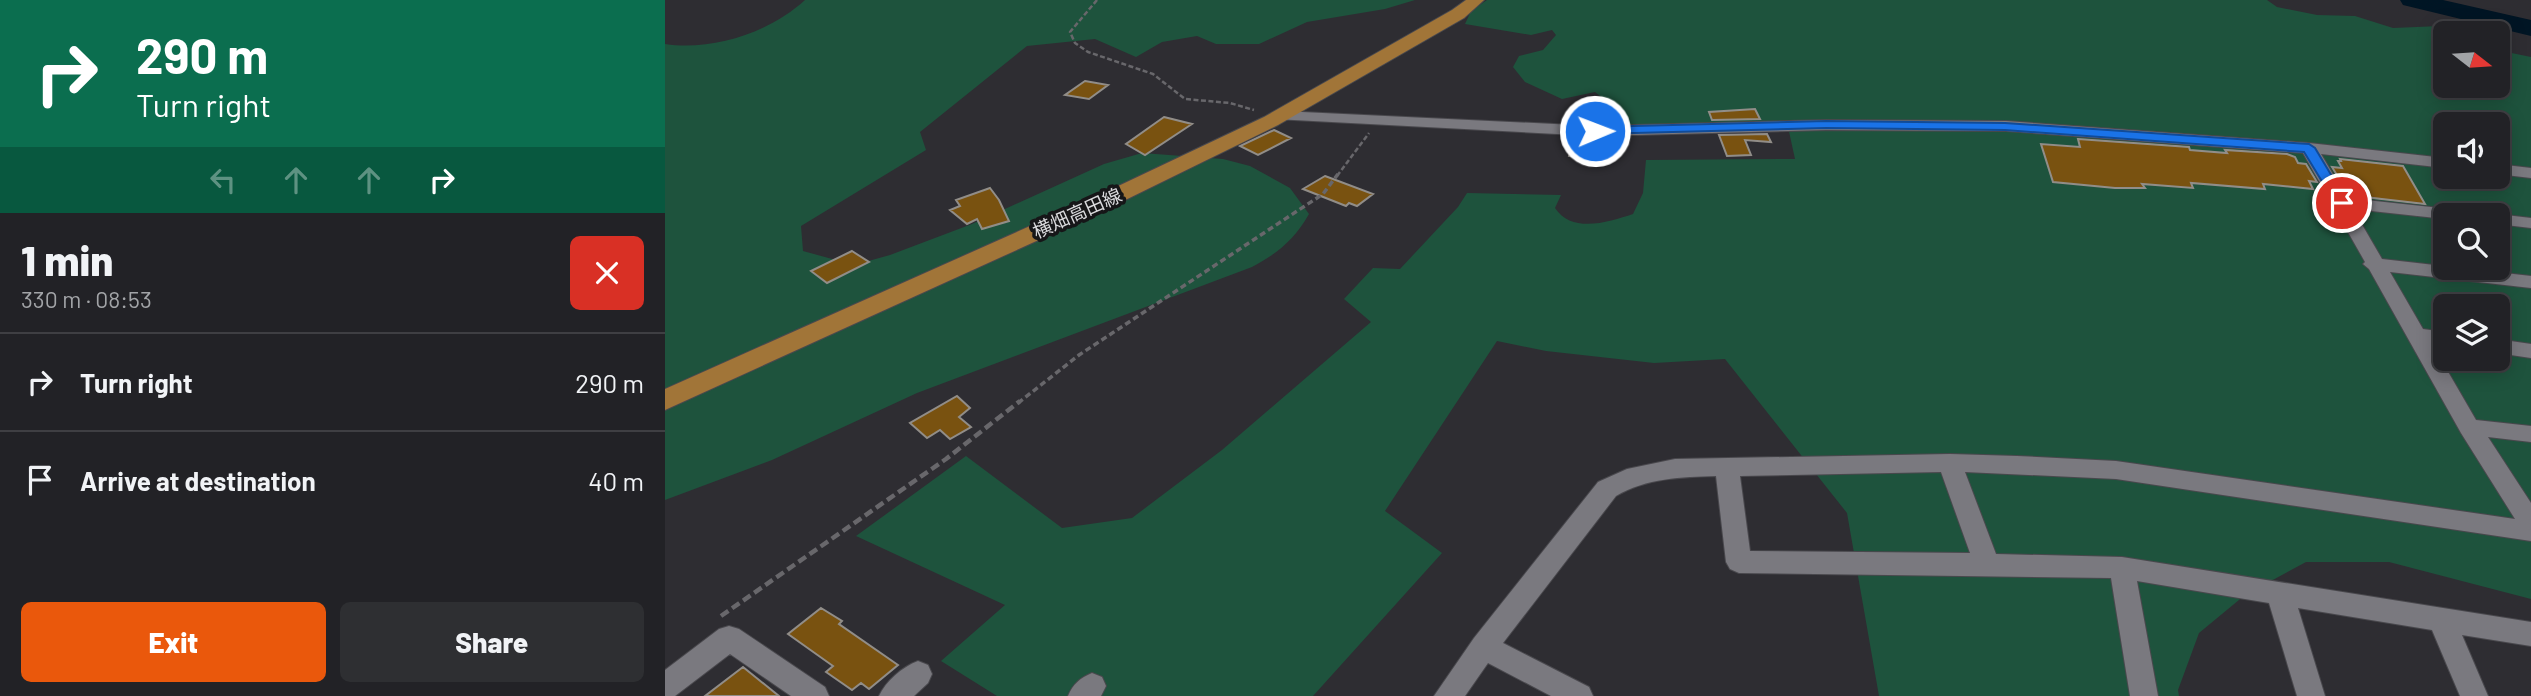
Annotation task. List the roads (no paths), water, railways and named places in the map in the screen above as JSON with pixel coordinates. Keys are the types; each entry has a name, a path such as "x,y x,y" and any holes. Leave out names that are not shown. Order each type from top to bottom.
{"main road":[{"name":"横畑高田線","path":"665,400 1101,203 1276,119 1458,14 1476,0"}],"street":[{"path":"1276,119 1379,120 1595,131 1826,125 2005,126 2309,148 2433,162"},
{"path":"2309,148 2342,203 2373,264 2469,427 2531,523"},
{"path":"2510,171 2531,173"},
{"path":"2342,203 2433,212"},
{"path":"2510,221 2531,223"},
{"path":"2373,264 2531,282"},
{"path":"2416,335 2433,337"},
{"path":"2510,348 2531,351"},
{"path":"2469,427 2531,434"},
{"path":"1950,463 1987,564"},
{"path":"1448,696 1607,489 1627,478 1675,468 1950,463 2116,470 2531,531"},
{"path":"1727,467 1739,562 2122,568 2531,634"},
{"path":"2122,568 2144,696"},
{"path":"2280,594 2311,696"},
{"path":"2442,620 2474,696"},
{"path":"665,687 729,638 815,696"},
{"path":"1484,647 1579,696"},
{"path":"893,696 918,674"}],"waterway":[{"path":"2412,0 2531,28"}]}
